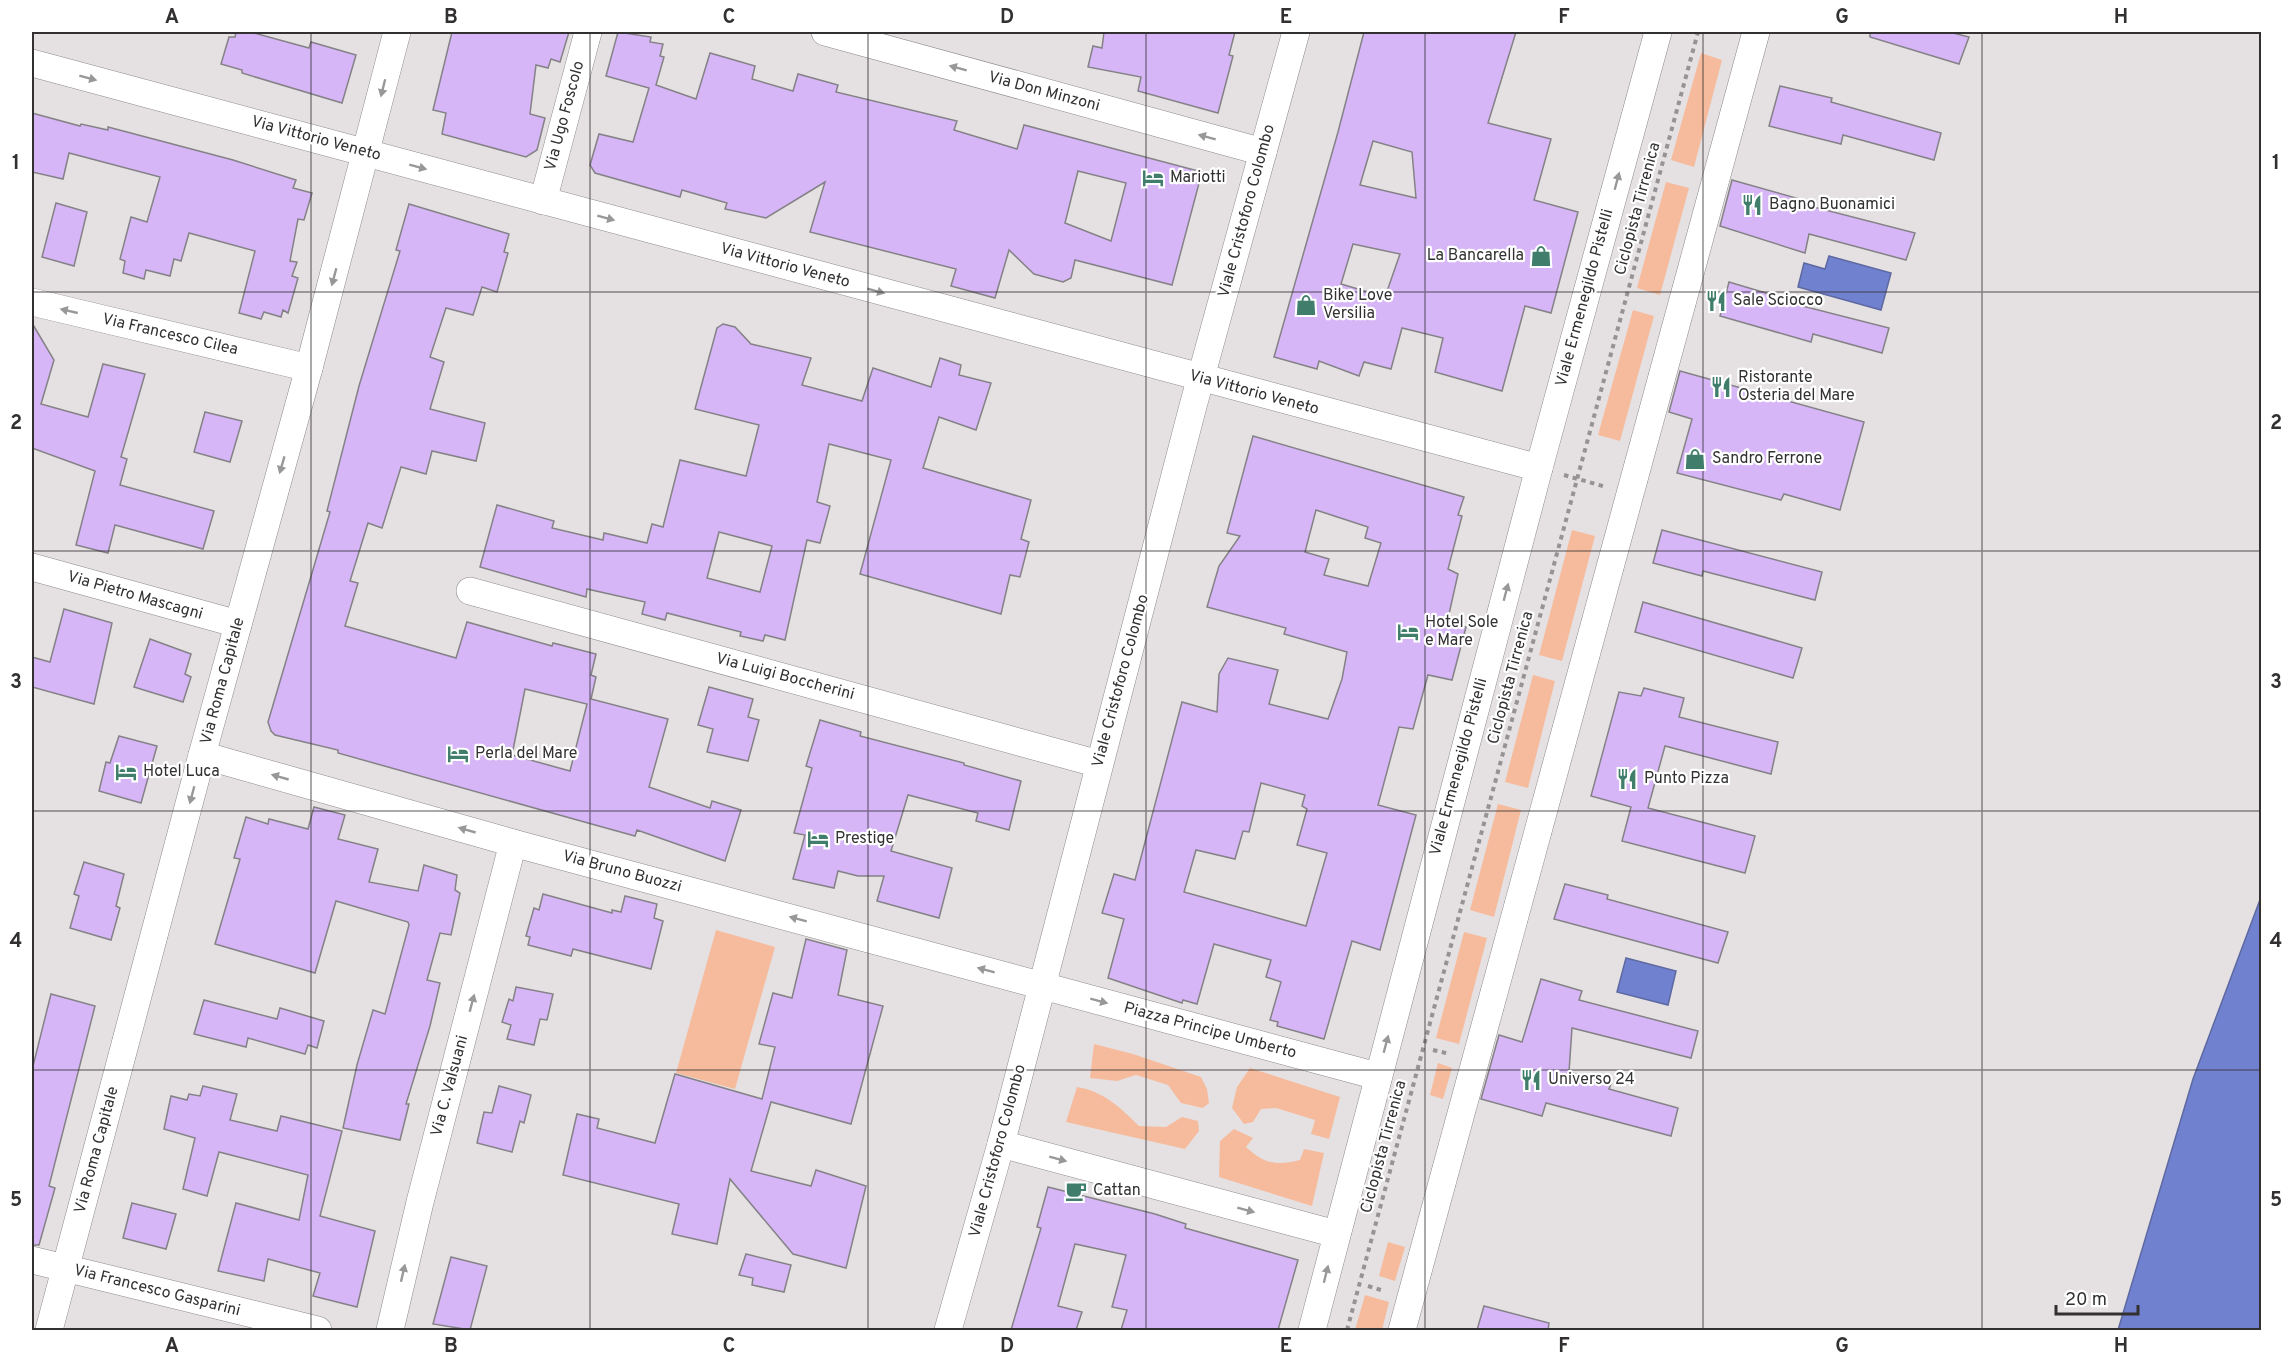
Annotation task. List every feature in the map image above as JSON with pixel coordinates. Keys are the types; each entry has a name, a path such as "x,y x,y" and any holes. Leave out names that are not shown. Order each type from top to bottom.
{"street":[{"name":"Via Roma Capitale","path":"49,1330 202,755 309,368 397,32"},
{"name":"Via Ugo Foscolo","path":"543,201 588,32"},
{"name":"Via Don Minzoni","path":"825,32 1263,152"},
{"name":"Viale Cristoforo Colombo","path":"948,1330 1001,1144 1201,379 1296,32"},
{"name":"Viale Ermenegildo Pistelli","path":"1312,1330 1377,1076 1539,468 1658,32"},
{"path":"1402,1330 1756,32"},
{"name":"Via Vittorio Veneto","path":"32,63 1539,468"},
{"name":"Via Francesco Cilea","path":"32,302 309,368"},
{"name":"Via Pietro Mascagni","path":"32,567 238,624"},
{"name":"Via Luigi Boccherini","path":"470,591 1099,764"},
{"name":"Via Bruno Buozzi","path":"202,755 513,843 1042,986"},
{"name":"Via C. Valsuani","path":"390,1330 420,1202 513,843"},
{"name":"Piazza Principe Umberto","path":"1042,986 1377,1076"},
{"path":"1001,1144 1336,1234"},
{"name":"Via Francesco Gasparini","path":"32,1260 318,1330"}],"path":[{"name":"Ciclopista Tirrenica","path":"1347,1330 1698,32"},
{"path":"1539,468 1630,494"}],"shaded area":[{"path":"1701,53 1722,60 1694,167 1671,160"},
{"path":"1666,182 1689,188 1660,295 1637,288"},
{"path":"1633,310 1654,316 1620,441 1598,435"},
{"path":"1572,530 1595,536 1562,661 1539,655"},
{"path":"1533,675 1555,681 1528,788 1505,782"},
{"path":"1498,804 1521,810 1494,917 1470,910"},
{"path":"716,930 775,947 735,1089 676,1073"},
{"path":"1464,932 1487,938 1459,1044 1436,1038"},
{"path":"1094,1044 1133,1054 1201,1077 1207,1089 1209,1103 1203,1108 1181,1103 1168,1085 1136,1075 1117,1081 1090,1078"},
{"path":"1438,1063 1452,1068 1443,1099 1430,1095"},
{"path":"1250,1068 1340,1097 1329,1139 1311,1134 1315,1120 1276,1108 1261,1109 1253,1122 1244,1124 1232,1108 1237,1087"},
{"path":"1077,1087 1103,1096 1139,1126 1166,1127 1182,1117 1198,1121 1199,1131 1185,1149 1066,1122"},
{"path":"1234,1129 1253,1138 1246,1147 1259,1157 1271,1162 1284,1163 1300,1160 1304,1149 1324,1153 1312,1206 1219,1177 1220,1141"},
{"path":"1388,1242 1405,1247 1395,1281 1379,1276"},
{"path":"1365,1295 1389,1302 1382,1330 1355,1330"}],"water":[{"path":"1829,256 1891,273 1881,310 1798,287 1804,263 1825,269"},
{"path":"2261,897 2261,1330 2118,1330 2193,1079"},
{"path":"1626,958 1676,971 1668,1005 1617,992"}],"building":[{"path":"236,32 250,32 309,48 311,42 356,55 342,103 242,73 242,70 221,64 229,37 235,37"},
{"path":"452,32 569,32 560,62 551,59 548,68 536,65 530,114 545,118 537,150 526,157 442,134 446,113 433,110"},
{"path":"618,32 651,37 650,42 663,44 660,56 664,57 656,85 696,99 710,53 755,66 752,79 793,91 798,74 838,85 836,92 957,121 954,130 1017,149 1024,125 1202,172 1172,285 1075,260 1071,278 1063,282 1034,274 1009,250 995,298 951,286 956,269 810,232 825,182 766,218 725,209 727,203 682,190 680,197 595,173 590,165 599,134 633,142 649,88 606,76","holes":["1078,171 1126,183 1111,241 1065,223"]},
{"path":"1104,32 1235,32 1229,55 1233,56 1218,113 1138,91 1141,77 1088,67 1093,46 1102,48"},
{"path":"1364,32 1516,32 1488,123 1551,139 1534,200 1578,212 1551,313 1525,306 1502,391 1435,372 1443,338 1402,328 1391,369 1364,362 1359,376 1319,361 1317,369 1274,357","holes":["1373,141 1412,152 1416,198 1360,185","1353,244 1400,254 1385,297 1341,284"]},
{"path":"1870,32 1949,32 1969,37 1959,64 1870,37"},
{"path":"1780,86 1832,98 1831,102 1941,133 1934,160 1843,135 1841,144 1769,126"},
{"path":"32,113 80,126 81,124 108,130 108,127 233,160 296,180 293,188 312,193 304,220 298,219 290,261 297,262 292,276 298,278 288,313 283,310 281,317 264,312 261,319 239,313 255,251 189,233 181,261 174,259 170,276 146,270 144,279 123,273 125,261 120,259 131,217 147,222 160,177 69,153 63,179 32,172"},
{"path":"1732,180 1803,200 1802,204 1915,233 1906,260 1809,234 1805,253 1720,226"},
{"path":"56,203 87,212 74,266 42,257"},
{"path":"409,204 509,234 504,252 508,253 497,292 482,287 473,315 446,308 430,357 444,362 430,409 485,423 476,461 432,451 426,474 401,467 382,528 368,523 350,581 358,583 345,626 456,658 467,622 552,646 553,643 596,654 591,675 596,677 591,699 668,719 649,787 710,808 712,801 741,810 725,861 637,830 635,836 338,753 338,750 275,735 271,731 268,722 330,512 327,511 359,386 400,251 396,250","holes":["525,689 587,704 570,771 512,755"]},
{"path":"1729,282 1776,296 1775,299 1889,328 1882,353 1813,334 1811,342 1720,316"},
{"path":"32,323 54,360 41,404 88,417 103,364 145,374 121,457 127,459 120,485 214,511 203,549 115,525 108,553 76,545 95,471 32,448"},
{"path":"723,324 735,327 751,344 811,358 802,385 862,401 873,368 931,387 940,358 961,365 959,375 991,383 976,430 939,417 923,468 1031,500 1021,539 1029,542 1020,577 1010,575 1001,614 860,574 891,460 829,444 817,502 830,506 820,543 807,540 785,640 765,635 763,641 740,636 741,632 667,613 665,620 642,614 645,602 587,589 586,597 480,567 497,505 554,521 552,528 603,540 604,533 647,543 652,524 663,527 680,460 746,476 759,425 695,409 717,328","holes":["719,532 772,546 760,592 707,578"]},
{"path":"1680,371 1864,422 1840,510 1784,494 1781,500 1677,473 1692,419 1669,412"},
{"path":"205,412 242,421 230,462 194,452"},
{"path":"1253,436 1464,497 1458,515 1462,516 1448,569 1458,574 1447,623 1466,627 1452,680 1428,675 1413,729 1399,727 1378,805 1416,815 1380,950 1352,941 1324,1039 1277,1026 1278,1022 1270,1020 1281,982 1266,977 1271,960 1214,944 1197,1004 1183,1000 1182,1003 1108,978 1124,919 1102,913 1114,874 1135,880 1182,702 1217,712 1219,674 1228,658 1278,670 1269,704 1328,719 1342,679 1347,652 1284,634 1286,628 1207,607 1219,566 1240,536 1227,533","holes":["1316,510 1368,527 1365,538 1381,543 1368,586 1324,575 1329,559 1305,552","1261,783 1305,795 1302,806 1307,809 1297,845 1327,853 1306,926 1184,892 1196,850 1235,859 1243,831 1249,832"]},
{"path":"1662,530 1822,572 1815,600 1703,571 1702,576 1653,563"},
{"path":"1643,602 1802,648 1793,678 1635,632"},
{"path":"64,609 112,623 94,704 32,687 32,657 50,662"},
{"path":"150,639 191,654 185,674 191,677 183,702 134,687"},
{"path":"709,687 753,699 748,717 759,720 748,761 707,752 713,729 698,725"},
{"path":"1644,688 1684,698 1679,717 1778,742 1771,774 1665,746 1648,808 1755,836 1745,873 1622,841 1631,807 1591,796 1619,692 1641,696"},
{"path":"820,720 861,732 860,736 964,763 964,765 1021,781 1009,830 976,821 978,813 908,795 891,851 952,868 939,918 877,901 884,876 858,876 838,871 834,888 793,879 805,835 794,833 812,768 806,766"},
{"path":"119,736 157,746 141,803 99,791 106,762 110,763"},
{"path":"314,807 345,815 338,839 378,849 369,882 418,891 424,865 457,875 455,890 460,893 451,935 440,933 427,980 440,983 430,1026 406,1104 409,1104 400,1140 343,1128 357,1065 373,1010 385,1014 408,922 336,901 315,973 215,944 240,859 234,858 246,817 268,824 269,819 308,829"},
{"path":"84,862 124,874 116,906 120,908 111,940 70,928 79,896 74,894"},
{"path":"1565,884 1608,895 1607,899 1728,932 1718,963 1554,919"},
{"path":"543,894 612,913 612,910 621,912 625,896 657,904 654,918 663,921 651,969 573,949 571,956 528,945 530,937 526,936 534,908 539,910"},
{"path":"806,939 847,950 838,995 883,1006 851,1124 771,1102 751,1171 811,1186 816,1170 866,1186 846,1268 793,1254 730,1179 717,1244 672,1234 679,1204 563,1175 577,1114 599,1119 597,1128 655,1143 675,1074 762,1099 775,1047 759,1044 773,993 792,998"},
{"path":"1541,979 1582,991 1579,1000 1698,1031 1691,1058 1572,1028 1569,1072 1611,1084 1609,1089 1678,1108 1671,1136 1546,1103 1542,1116 1481,1099 1499,1035 1522,1042"},
{"path":"516,987 553,994 547,1020 540,1019 534,1045 507,1039 511,1025 502,1022 509,999 513,1001"},
{"path":"51,994 95,1006 49,1186 55,1188 39,1245 32,1245 32,1070"},
{"path":"204,1000 277,1019 280,1008 324,1021 317,1048 308,1045 305,1054 248,1038 246,1047 194,1034"},
{"path":"203,1086 237,1094 230,1120 277,1131 281,1116 342,1131 320,1216 375,1231 357,1307 313,1296 320,1273 268,1259 264,1281 218,1271 236,1203 299,1220 308,1175 219,1152 207,1196 183,1189 195,1138 164,1129 171,1096 187,1100 189,1094 200,1096"},
{"path":"499,1086 531,1095 524,1123 520,1121 512,1152 477,1143 484,1112 492,1113"},
{"path":"1048,1187 1155,1214 1186,1224 1185,1228 1298,1260 1278,1330 1121,1330 1127,1310 1112,1307 1126,1255 1075,1244 1058,1306 1082,1312 1076,1330 1011,1330 1041,1228 1037,1227"},
{"path":"132,1203 176,1214 166,1249 123,1238"},
{"path":"746,1254 791,1265 784,1292 752,1285 753,1278 739,1275"},
{"path":"451,1257 487,1266 470,1330 433,1324"},
{"path":"1484,1306 1549,1323 1548,1330 1477,1330"}],"place":[{"name":"Mariotti","path":"1153,178"},
{"name":"Bagno Buonamici","path":"1752,205"},
{"name":"La Bancarella","path":"1541,256"},
{"name":"Sale Sciocco","path":"1716,301"},
{"name":"Bike Love Versilia","path":"1306,305"},
{"name":"Ristorante Osteria del Mare","path":"1721,387"},
{"name":"Sandro Ferrone","path":"1695,459"},
{"name":"Hotel Sole e Mare","path":"1408,632"},
{"name":"Perla del Mare","path":"458,754"},
{"name":"Hotel Luca","path":"126,772"},
{"name":"Punto Pizza","path":"1627,779"},
{"name":"Prestige","path":"818,839"},
{"name":"Universo 24","path":"1531,1080"},
{"name":"Cattan","path":"1076,1191"}]}
